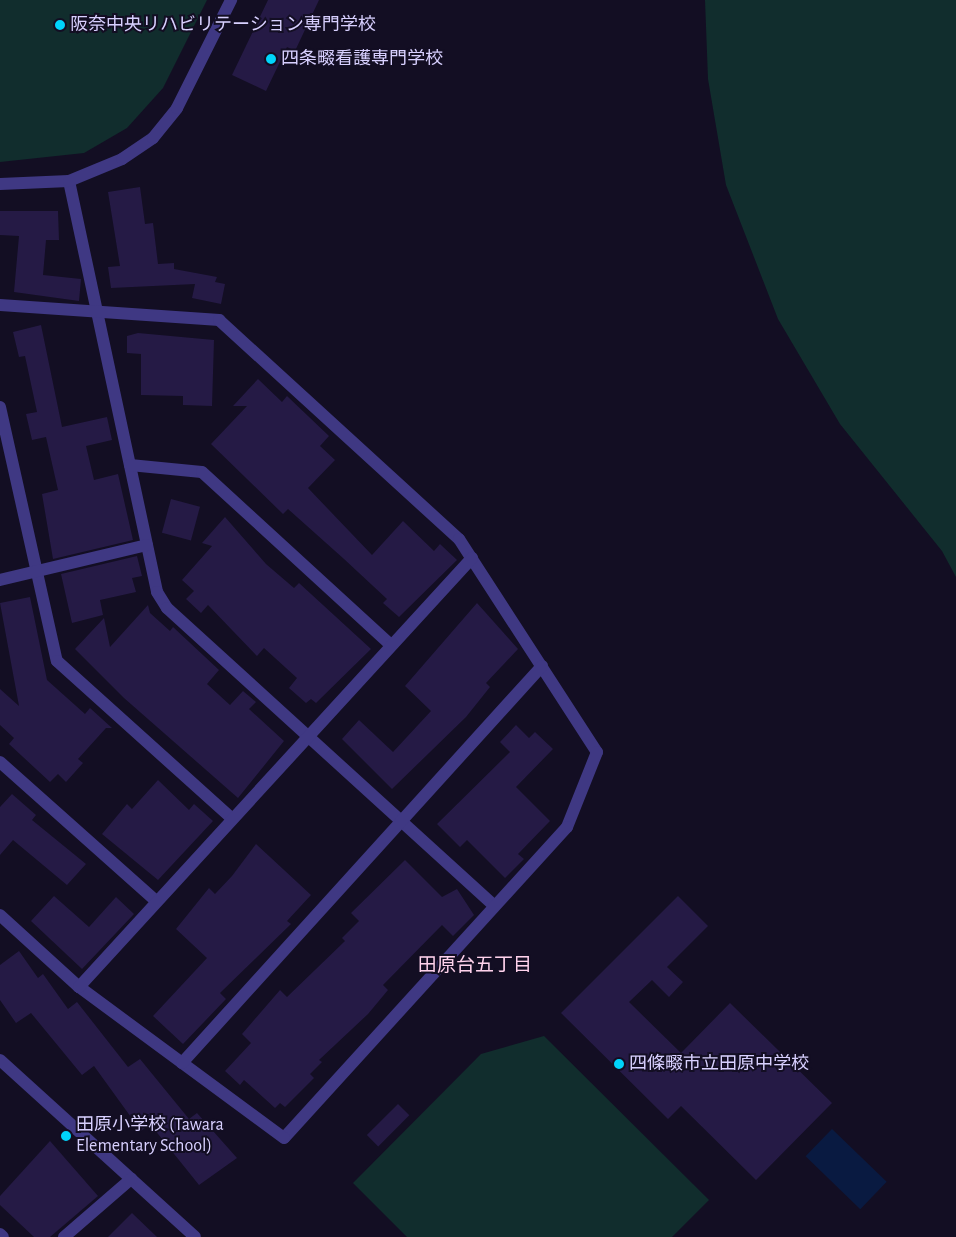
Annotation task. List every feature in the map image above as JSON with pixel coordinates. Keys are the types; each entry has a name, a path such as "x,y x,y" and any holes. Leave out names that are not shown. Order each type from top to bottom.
{"street":[{"path":"0,184 69,181 122,159 153,138 177,108 232,0"},
{"path":"69,181 99,312 157,592 167,608 493,905"},
{"path":"0,305 219,320 459,539 597,752 568,827 493,905 284,1138 79,987 0,915"},
{"path":"0,407 39,572 57,661 230,817"},
{"path":"130,465 202,472 390,644"},
{"path":"0,580 147,545"},
{"path":"79,987 154,899 472,558"},
{"path":"182,1063 400,819 542,666"},
{"path":"0,762 154,899"},
{"path":"0,1060 195,1237"},
{"path":"64,1237 131,1179"},
{"path":"0,1234 3,1237"}],"green space":[{"path":"0,0 207,0 163,88 127,128 84,153 0,162"},
{"path":"705,0 956,0 956,577 942,551 840,424 778,319 726,185 708,79"},
{"path":"544,1036 709,1200 672,1237 407,1237 353,1183 481,1054"}],"water":[{"path":"832,1129 887,1182 860,1209 806,1156"}],"building":[{"path":"268,0 319,0 295,51 287,47 266,91 232,75"},
{"path":"140,187 145,224 153,223 158,264 174,263 174,269 217,277 215,282 225,284 221,304 192,298 195,284 111,288 108,267 120,266 108,192"},
{"path":"0,211 58,211 59,240 46,240 43,275 81,279 79,301 14,292 19,236 0,235"},
{"path":"41,325 62,427 107,417 112,440 86,446 94,480 118,474 133,540 53,559 42,494 58,490 46,437 32,440 26,414 37,412 25,356 19,357 13,332"},
{"path":"138,333 214,340 212,406 183,405 183,396 141,395 141,354 127,353 127,336"},
{"path":"258,379 282,402 287,396 329,436 320,446 335,460 308,488 372,555 403,521 434,551 440,544 457,560 399,617 383,603 387,599 344,559 288,509 283,514 211,444 247,406 233,406"},
{"path":"171,499 200,507 191,541 162,533"},
{"path":"225,517 266,564 294,588 299,583 371,649 316,703 311,699 306,703 289,688 297,678 264,648 257,656 208,605 201,613 186,599 194,591 182,580 212,546 202,543"},
{"path":"137,556 142,576 132,578 136,592 100,600 103,615 72,623 61,574"},
{"path":"30,597 47,680 85,714 90,708 112,728 106,728 78,759 83,763 66,782 58,774 50,782 9,744 14,738 0,725 0,689 19,706 0,603"},
{"path":"477,603 518,649 486,683 490,687 466,717 392,789 342,739 359,720 393,752 431,711 405,686"},
{"path":"148,605 150,613 170,631 173,627 219,670 207,684 230,705 243,691 256,702 249,709 284,741 238,798 124,698 75,649 104,618 110,647"},
{"path":"516,725 529,738 535,732 553,749 516,787 550,821 518,854 524,859 505,878 467,840 460,847 437,824 510,752 500,742"},
{"path":"158,780 189,810 194,804 213,821 158,880 102,834 127,804 132,809"},
{"path":"12,794 36,815 32,820 86,864 67,885 13,840 0,855 0,807"},
{"path":"256,844 311,895 287,921 291,924 220,993 226,999 183,1044 153,1016 207,958 176,929 209,888 215,894 232,876"},
{"path":"405,860 442,897 457,889 474,915 453,936 442,925 383,985 388,990 368,1014 319,1060 322,1062 310,1074 314,1078 285,1107 280,1103 275,1108 244,1080 240,1085 225,1071 251,1043 242,1034 280,990 287,997 345,941 342,938 359,921 351,913"},
{"path":"54,896 89,927 116,897 134,914 82,969 31,921"},
{"path":"678,896 708,926 667,967 683,982 669,997 652,980 629,1002 681,1053 730,1003 832,1103 756,1180 681,1106 668,1119 561,1013"},
{"path":"19,951 38,978 43,974 68,1009 77,1002 128,1067 140,1059 189,1119 197,1113 237,1158 199,1185 150,1124 141,1131 94,1066 82,1075 31,1013 16,1023 0,1000 0,965"},
{"path":"398,1104 409,1115 378,1146 367,1135"},
{"path":"50,1141 98,1196 50,1237 34,1237 0,1205 0,1196"},
{"path":"132,1213 157,1237 108,1237"}],"place":[{"name":"阪奈中央リハビリテーション専門学校","path":"60,25"},
{"name":"四条畷看護専門学校","path":"271,59"},
{"name":"四條畷市立田原中学校","path":"619,1064"},
{"name":"田原小学校 (Tawara Elementary School)","path":"66,1136"}],"district":[{"name":"田原台五丁目","path":"475,966"}]}
